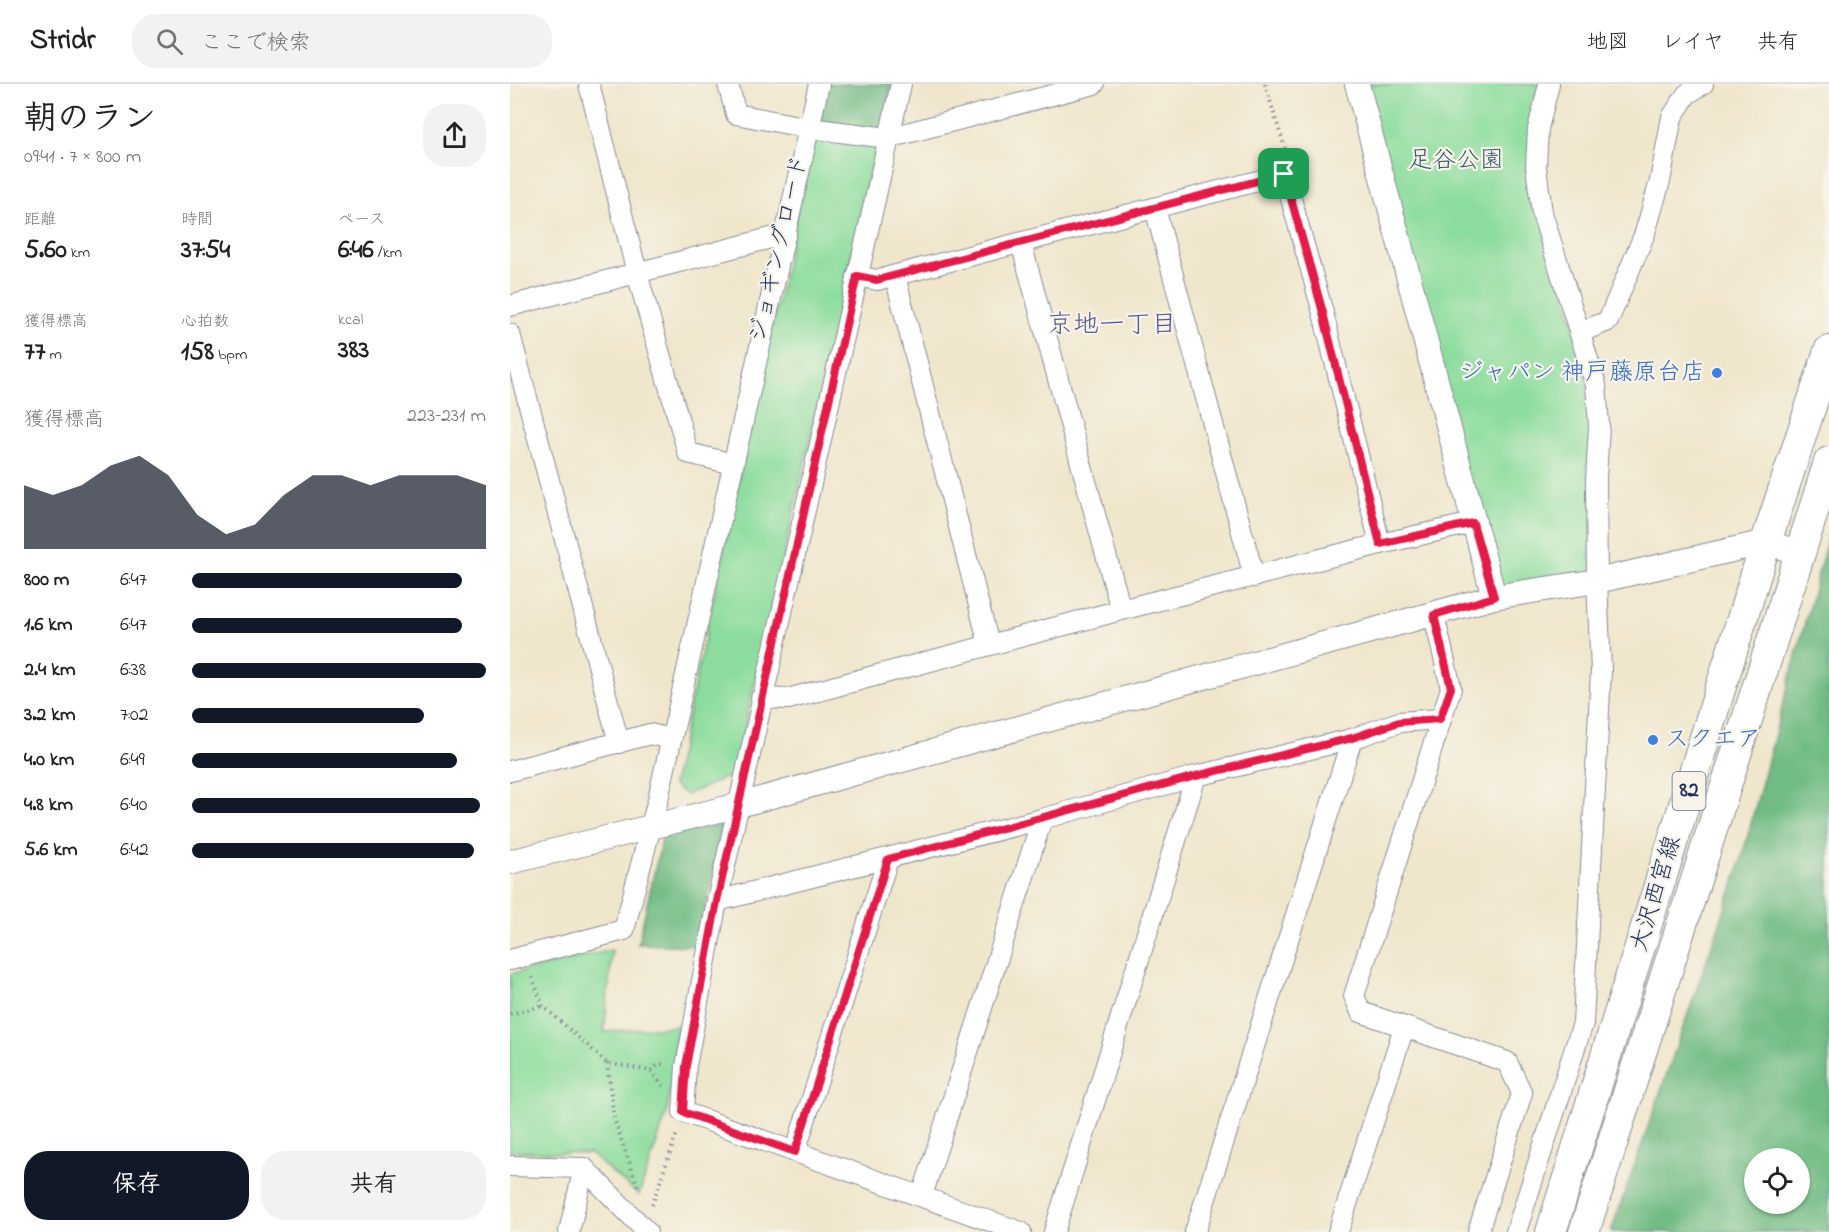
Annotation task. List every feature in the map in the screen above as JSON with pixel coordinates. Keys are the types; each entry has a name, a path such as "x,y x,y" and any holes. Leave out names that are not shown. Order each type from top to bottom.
{"main road":[{"name":"大沢西宮線","path":"1551,1232 1766,542 1829,351"},
{"name":"大沢西宮線","path":"1584,1232 1802,554 1829,462"}],"street":[{"path":"589,84 637,273 688,453 733,464"},
{"path":"728,84 736,114 809,128 888,138 1094,84"},
{"path":"518,958 624,930 652,825 819,84"},
{"path":"901,84 717,901 686,1066 683,1112 1021,1232"},
{"path":"1357,84 1494,597"},
{"path":"1516,1232 1583,1023 1601,670 1597,581 1599,426 1596,385 1542,213 1536,167 1538,129 1550,84"},
{"path":"1581,332 1608,321 1648,222 1660,181 1672,117 1686,94 1703,84"},
{"path":"857,276 877,280 895,276 1284,174 1322,309 1380,544"},
{"path":"1155,208 1254,577"},
{"path":"510,306 786,234"},
{"path":"1021,243 1121,610"},
{"path":"895,276 989,645"},
{"path":"510,334 619,743"},
{"path":"762,698 788,699 1121,610 1380,544 1473,523"},
{"path":"510,862 652,825 739,806 1494,597 1597,581 1766,542 1802,554"},
{"path":"1434,615 1451,688 1354,996 1361,1011 1507,1062 1522,1093 1478,1232"},
{"path":"717,901 1042,819 1196,776 1352,738 1399,722 1440,719"},
{"path":"510,771 650,734 670,739"},
{"path":"1195,1232 1352,738"},
{"path":"1054,1232 1196,776"},
{"path":"922,1196 1042,819"},
{"path":"795,1152 888,859"},
{"path":"1338,1232 1404,1026"},
{"path":"510,1166 584,1168 648,1231"},
{"path":"569,1232 584,1168"}],"path":[{"path":"1264,84 1288,155 1284,174"},
{"path":"518,958 543,1006 607,1063 651,1071 659,1064 686,1066"},
{"path":"510,1014 543,1006"},
{"path":"607,1063 614,1119 636,1185 641,1192"},
{"path":"648,1231 651,1206 683,1112"},
{"path":"646,1199 651,1206"}],"green space":[{"path":"827,84 892,84 880,130 819,121"},
{"name":"足谷公園","path":"1357,84 1542,84 1531,171 1586,368 1596,435 1597,581 1494,597"},
{"path":"814,135 876,148 734,774 686,795 673,785"},
{"path":"1829,533 1829,1232 1611,1232 1738,872"},
{"path":"725,825 697,946 638,944 663,834"},
{"path":"612,950 604,1032 678,1026 667,1112 639,1195 590,1154 510,1151 510,974"}],"place":[{"name":"ジャパン 神戸藤原台店","path":"1717,373"},
{"name":"スクエア","path":"1653,740"}],"district":[{"name":"京地一丁目","path":"1112,326"}],"route":[{"path":"1284,174 1322,309 1380,544 1473,523 1494,597 1434,615 1451,688 1440,719 1399,722 1352,738 1196,776 888,859 795,1152 683,1112 686,1066 717,901 857,276 877,280 1284,174"}]}
